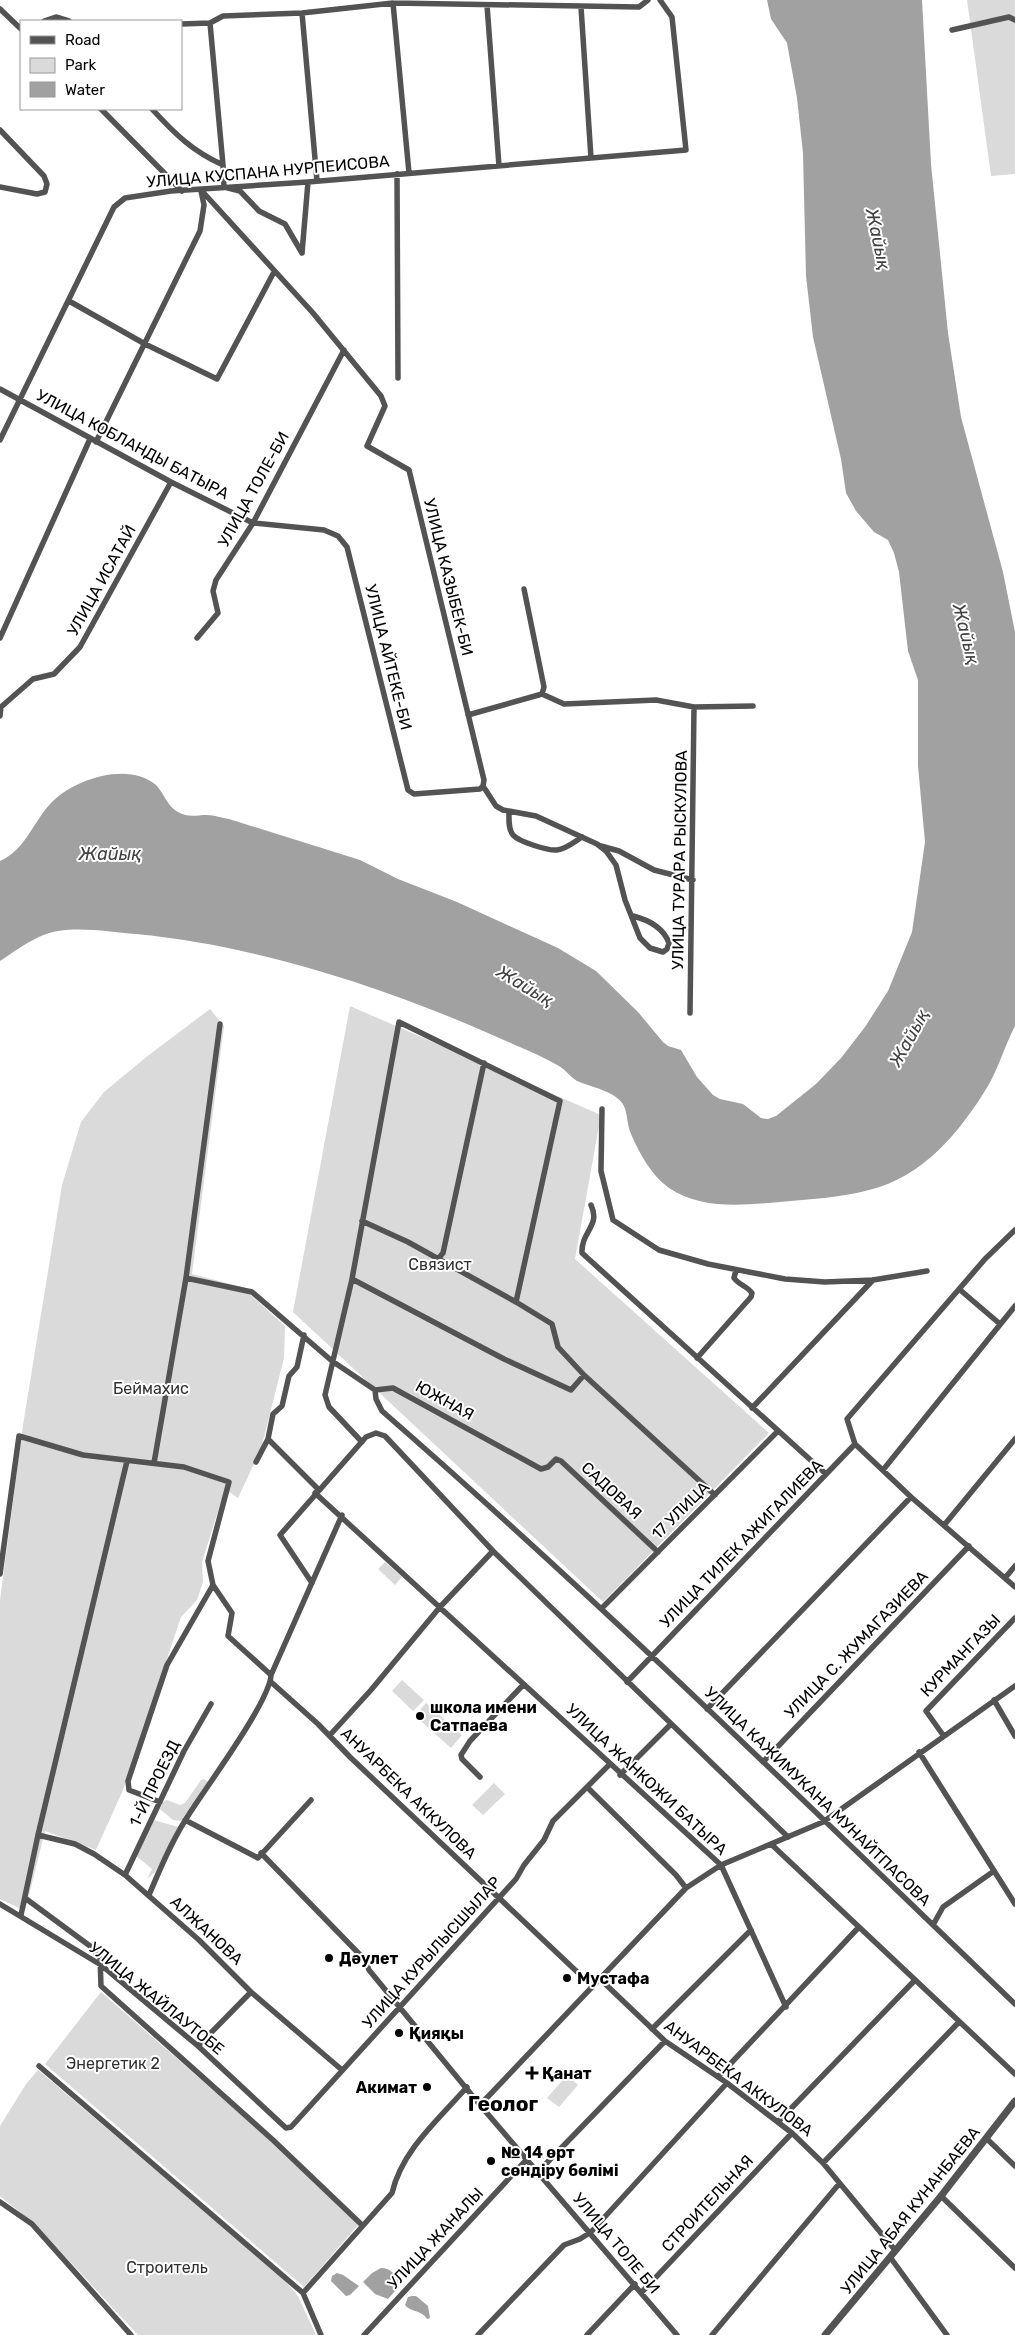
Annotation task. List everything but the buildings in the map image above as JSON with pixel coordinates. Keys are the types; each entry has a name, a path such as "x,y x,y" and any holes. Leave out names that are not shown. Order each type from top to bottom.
{"street":[{"path":"182,24 210,23 222,16 302,13 392,3 639,7 648,0"},
{"name":"УЛИЦА КУСПАНА НУРПЕИСОВА","path":"0,440 114,207 125,198 182,190 308,182 686,150 672,17 660,0"},
{"path":"392,3 409,173"},
{"path":"487,5 499,166"},
{"path":"581,7 591,158"},
{"path":"0,9 20,27"},
{"path":"302,13 317,181"},
{"path":"47,20 56,17 66,20"},
{"path":"952,30 1009,18 1015,20"},
{"path":"210,23 224,187 240,191 259,211 285,224 302,254 308,182"},
{"path":"102,110 182,190"},
{"path":"153,110 170,129 198,154 222,165"},
{"path":"0,130 44,176 47,184 45,192 38,194 0,187"},
{"path":"397,174 398,378"},
{"path":"201,190 344,350"},
{"path":"0,638 94,441 145,344 200,231 204,205 201,190"},
{"path":"68,301 145,344 217,379 274,272"},
{"name":"УЛИЦА КАЗЫБЕК-БИ","path":"344,350 381,396 385,406 367,446 409,470 483,783"},
{"name":"УЛИЦА ТОЛЕ-БИ","path":"197,638 218,613 213,591 216,580 253,523 344,350"},
{"name":"УЛИЦА КОБЛАНДЫ БАТЫРА","path":"0,389 171,482 253,523"},
{"name":"УЛИЦА ИСАТАЙ","path":"0,716 0,706 33,679 54,674 80,647 171,482"},
{"name":"УЛИЦА АЙТЕКЕ-БИ","path":"253,523 324,530 338,536 347,547 410,793 480,789 483,783"},
{"path":"524,589 544,687 542,694"},
{"path":"468,715 542,694 564,704 656,700 694,707 753,706"},
{"name":"УЛИЦА ТУРАРА РЫСКУЛОВА","path":"690,1013 694,707"},
{"path":"483,783 496,806 509,812 536,816 597,844 618,851 654,870 693,880"},
{"path":"509,812 509,826 512,834 520,840 556,850 566,847 582,837"},
{"path":"597,844 616,865 625,900 633,916 640,938 650,948 662,952 667,949 669,943 660,928 642,918 633,916"},
{"path":"364,1440 326,1402 324,1395 352,1279 399,1022 560,1101 516,1302"},
{"path":"154,1463 186,1278 220,1024"},
{"path":"438,1259 443,1253 484,1063"},
{"path":"602,1109 601,1171 613,1220 659,1250 708,1264 786,1279 825,1282 873,1280 927,1271"},
{"path":"591,1205 594,1213 593,1223 582,1242 582,1253 826,1474"},
{"path":"362,1221 408,1242 552,1324 558,1347 584,1375 715,1495"},
{"path":"1015,1230 985,1259 847,1419 856,1444 911,1497 945,1524 1015,1587"},
{"path":"697,1358 751,1297 752,1292 740,1285 734,1278 736,1270"},
{"path":"186,1278 252,1292 332,1361 375,1390"},
{"path":"352,1279 504,1359 571,1390 584,1375"},
{"path":"752,1408 873,1280"},
{"path":"959,1289 1000,1324"},
{"path":"883,1470 1015,1306"},
{"path":"256,1462 268,1439 273,1414 282,1406 289,1376 297,1367 304,1335"},
{"name":"ЮЖНАЯ","path":"375,1390 394,1388 541,1468 545,1468"},
{"name":"УЛИЦА КАЖИМУКАНА МУНАЙТПАСОВА","path":"375,1390 376,1399 382,1411 481,1497 652,1654 1015,2004"},
{"name":"17 УЛИЦА","path":"602,1608 778,1431"},
{"path":"312,1583 280,1535 364,1440 376,1433 385,1436 493,1551 670,1725 788,1837"},
{"path":"0,1574 19,1436 83,1455 184,1467 229,1482 208,1561 214,1585 232,1613 228,1636 271,1675"},
{"name":"УЛИЦА ЖАНКОЖИ БАТЫРА","path":"268,1439 342,1515 620,1775 721,1865 786,2007"},
{"path":"945,1524 1015,1439"},
{"name":"УЛИЦА ТИЛЕК АЖИГАЛИЕВА","path":"627,1682 856,1444"},
{"name":"САДОВАЯ","path":"545,1468 556,1459 561,1462 658,1552"},
{"path":"21,1915 38,1835 127,1461"},
{"path":"707,1709 911,1497"},
{"path":"149,1895 185,1820 256,1710 271,1682 271,1675 342,1515"},
{"name":"УЛИЦА С. ЖУМАГАЗИЕВА","path":"763,1762 969,1546"},
{"path":"330,1735 371,1690 440,1607 493,1551"},
{"path":"1005,1578 1015,1566"},
{"path":"160,1802 129,1790 128,1781 167,1665 214,1585"},
{"name":"КУРМАНГАЗЫ","path":"943,1735 926,1712 1015,1618"},
{"name":"АНУАРБЕКА АККУЛОВА","path":"271,1682 330,1735 592,1986"},
{"path":"480,1777 462,1759 461,1755 470,1741 523,1684"},
{"path":"480,2105 686,1888 721,1865 826,1820 943,1735 1015,1686"},
{"path":"994,1700 1015,1736"},
{"name":"1-Й ПРОЕЗД","path":"125,1875 184,1751 210,1704"},
{"path":"620,1775 670,1725"},
{"path":"920,1752 1015,1904"},
{"name":"УЛИЦА КУРЫЛЫСШЫЛАР","path":"286,2128 294,2124 499,1897 544,1840 553,1821 588,1788 609,1764"},
{"path":"588,1788 676,1875 686,1888"},
{"path":"185,1820 258,1858 311,1800"},
{"name":"АЛЖАНОВА","path":"38,1835 75,1844 94,1854 125,1875 149,1895 252,1992 342,2070"},
{"path":"772,1844 1015,2074"},
{"name":"УЛИЦА ТОЛЕ БИ","path":"262,1853 365,1960 369,1970 480,2105 591,2232 677,2335"},
{"path":"933,1925 943,1907 994,1871"},
{"path":"25,1898 90,1946 100,1958 101,1986 273,2140 362,2225"},
{"name":"УЛИЦА ЖАЙЛАУТОБЕ","path":"0,1904 21,1915 100,1965 198,2046 286,2128"},
{"path":"718,2077 786,2007 859,1927"},
{"path":"652,2029 751,1930"},
{"name":"АНУАРБЕКА АККУЛОВА","path":"599,1978 664,2041 727,2083 792,2133 823,2163 895,2250"},
{"path":"778,2122 915,1980"},
{"path":"198,2046 252,1992"},
{"path":"823,2163 960,2022"},
{"path":"538,2172 664,2041"},
{"path":"39,2066 304,2293 322,2335"},
{"path":"478,2335 564,2245 580,2239 591,2232 727,2083"},
{"path":"304,2293 392,2193 394,2185 413,2147 467,2087"},
{"name":"УЛИЦА АБАЯ КУНАНБАЕВА","path":"825,2335 941,2196 1015,2101"},
{"name":"СТРОИТЕЛЬНАЯ","path":"641,2293 792,2133"},
{"path":"986,2138 1015,2166"},
{"name":"УЛИЦА ЖАНАЛЫ","path":"364,2335 527,2159"},
{"path":"712,2335 840,2184"},
{"path":"941,2196 1015,2268"},
{"path":"0,2202 32,2224 131,2335"},
{"path":"890,2256 947,2335"},
{"path":"587,2335 635,2284"}],"green space":[{"path":"967,0 1015,0 1015,174 991,176"},
{"name":"Связист","path":"350,1006 601,1115 575,1259 769,1433 603,1602 293,1312"},
{"name":"Беймахис","path":"210,1009 224,1026 192,1274 242,1287 285,1326 284,1358 261,1449 238,1498 225,1489 202,1562 203,1582 197,1600 181,1617 123,1790 96,1850 45,1831 25,1911 0,1899 0,1600 23,1425 62,1185 81,1122 104,1092"},
{"path":"385,1562 402,1577 395,1585 378,1569"},
{"path":"402,1680 424,1700 413,1711 392,1691"},
{"path":"426,1703 462,1735 451,1748 415,1716"},
{"path":"204,1779 208,1782 181,1821 173,1820 160,1809 163,1802 167,1800 180,1805 185,1803 201,1780"},
{"path":"494,1783 505,1794 483,1815 472,1805"},
{"path":"154,1820 178,1827 155,1872 147,1879 152,1869 136,1856"},
{"name":"Энергетик 2","path":"101,1992 303,2169 359,2224 304,2287 45,2064"},
{"name":"Строитель","path":"38,2070 280,2275 298,2296 316,2335 138,2335 36,2225 0,2196 0,2126 26,2084"},
{"path":"567,2075 578,2085 559,2107 547,2098"}],"water":[{"name":"Жайық","path":"767,0 922,0 931,164 948,333 961,417 1003,572 1015,632 1015,1026 992,1079 965,1120 952,1136 923,1164 888,1184 836,1197 737,1205 709,1203 682,1195 669,1188 657,1177 634,1141 622,1102 611,1094 577,1081 564,1069 532,1052 425,1007 378,990 281,960 232,949 184,940 97,930 68,930 42,935 0,961 0,861 9,856 23,843 52,802 74,786 102,776 131,774 145,778 156,785 171,806 182,814 192,816 210,815 229,819 360,860 398,879 457,902 558,948 596,971 638,1012 663,1042 668,1046 681,1050 697,1077 713,1095 720,1099 743,1104 761,1118 768,1119 776,1116 816,1084 841,1058 865,1027 888,991 912,932 925,842 918,766 918,680 908,651 899,572 894,553 888,540 874,532 856,511 846,493 841,459 813,337 806,276 803,153 797,98 787,43 771,19"},
{"path":"381,2268 389,2270 396,2276 399,2283 388,2299 375,2294 363,2282 372,2273"},
{"path":"337,2273 359,2286 350,2295 346,2296 331,2281 332,2276"},
{"path":"416,2296 428,2306 430,2318 427,2319 422,2314 405,2305 408,2297"}],"place":[{"name":"школа имени Сатпаева","path":"420,1716"},
{"name":"Дәулет","path":"329,1958"},
{"name":"Мустафа","path":"567,1978"},
{"name":"Қияқы","path":"399,2033"},
{"name":"Қанат","path":"532,2073"},
{"name":"Акимат","path":"427,2087"},
{"name":"№ 14 өрт сөндіру бөлімі","path":"491,2161"}],"district":[{"name":"Геолог","path":"503,2104"}]}
